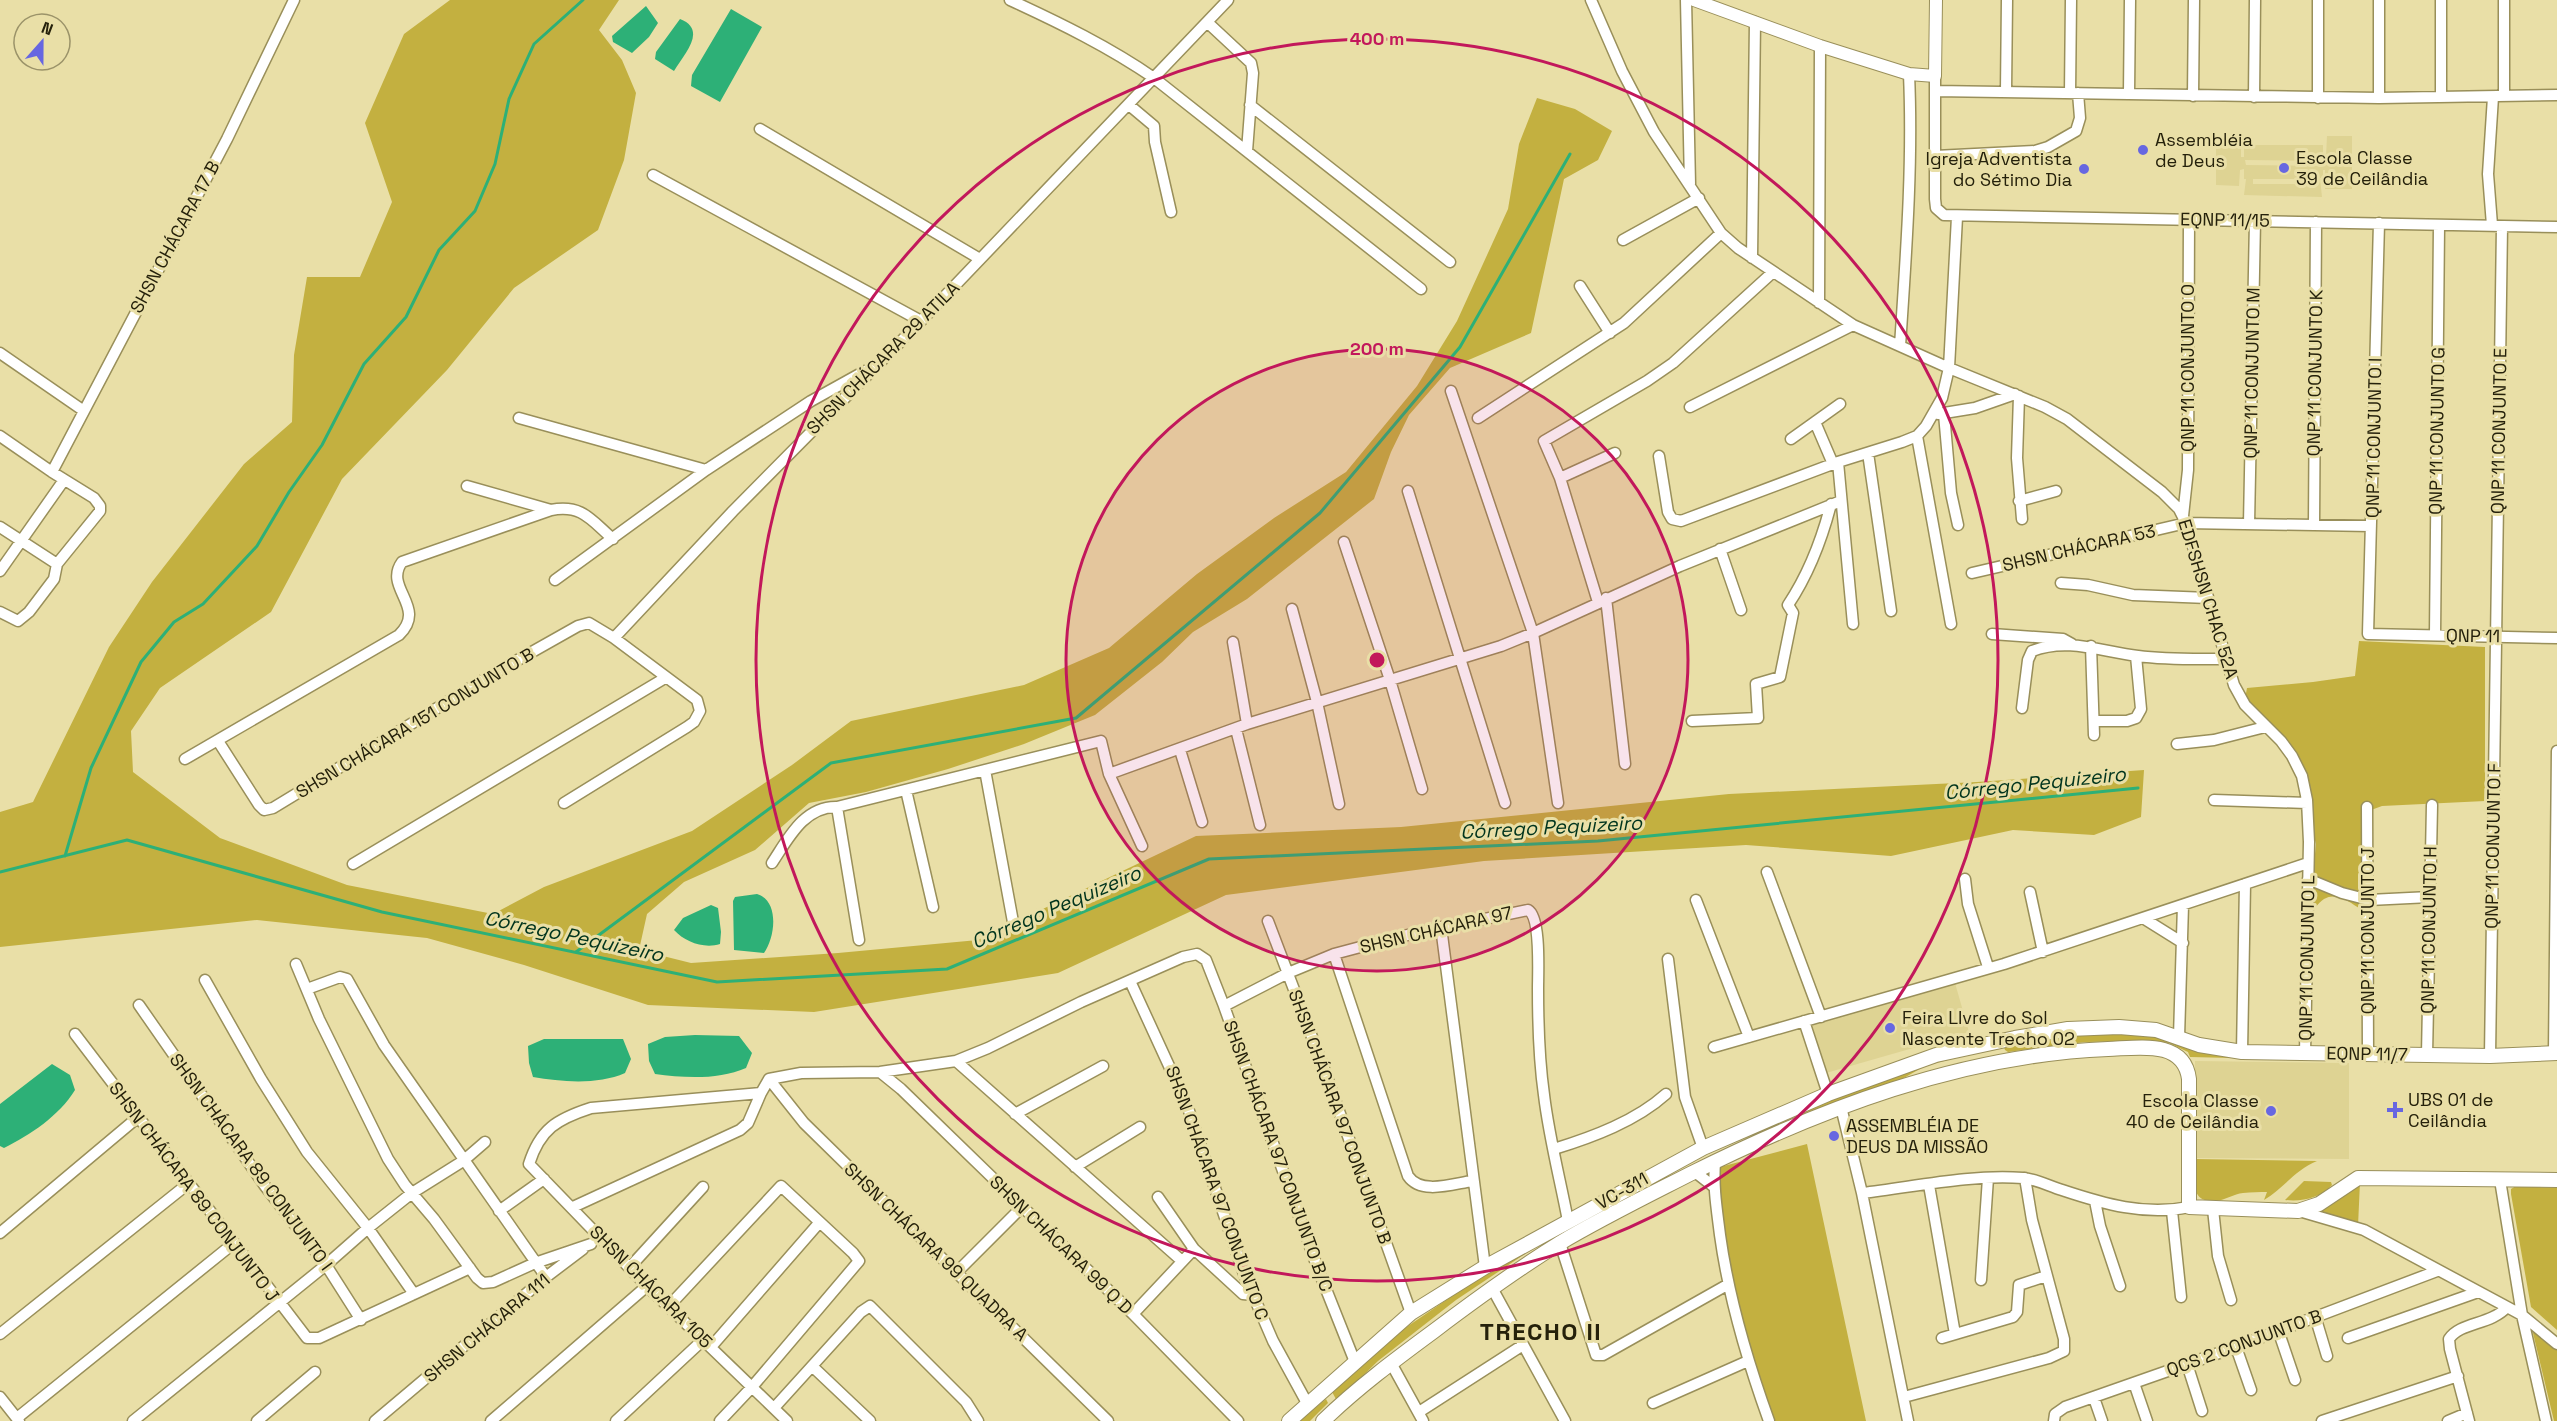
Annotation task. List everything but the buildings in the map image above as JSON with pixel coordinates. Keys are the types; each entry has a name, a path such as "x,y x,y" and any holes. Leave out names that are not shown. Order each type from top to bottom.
{"main road":[{"name":"EQNP 11/7","path":"1998,1041 2068,1029 2119,1027 2156,1030 2199,1045 2242,1052 2490,1056 2555,1053"},
{"name":"VC-311","path":"1289,1421 1411,1313 1485,1267 1703,1148 1911,1063 1998,1041"},
{"path":"1998,1041 2001,1062"},
{"path":"1971,1047 1973,1068"},
{"path":"1326,1418 1391,1363 1492,1288 1560,1243 1695,1172 1776,1133 1841,1107 1907,1086 2001,1062 2086,1050 2135,1048 2174,1052 2182,1059 2188,1071 2188,1208 2298,1211 2319,1204 2358,1178 2557,1180"},
{"path":"1313,1399 1326,1395 1332,1401 1333,1409 1326,1418"}],"street":[{"name":"SHSN CHÁCARA 17 B","path":"52,472 226,139 294,0"},
{"path":"1010,0 1084,36 1131,62 1154,78 1421,289"},
{"name":"SHSN CHÁCARA 29 ATILA","path":"614,639 733,511 921,321 1228,0"},
{"name":"EDFSHSN CHAC 52A","path":"1591,0 1638,106 1721,233 1772,273 1853,325 1949,368 2017,395 2067,419 2162,492 2185,519 2234,685 2245,705 2281,741 2302,776 2307,803 2308,863"},
{"path":"1686,0 1690,184"},
{"path":"1694,0 1820,46 1909,74 1935,76"},
{"path":"1936,0 1936,208 1944,215 1957,217 1949,368 1939,414 1958,525"},
{"path":"2006,91 2007,0"},
{"path":"1935,156 2036,151 2076,131 2080,118 2074,93 2071,0"},
{"path":"2129,93 2130,0"},
{"path":"2193,96 2194,0"},
{"path":"2254,97 2255,0"},
{"path":"2318,0 2318,98"},
{"path":"2379,0 2379,98"},
{"path":"2441,0 2441,97"},
{"path":"2497,225 2488,174 2498,97 2505,0"},
{"path":"1207,22 1251,63 1253,73 1247,151"},
{"path":"1752,258 1755,22"},
{"path":"1819,303 1820,46"},
{"path":"1900,346 1909,204 1911,114 1909,74"},
{"path":"1935,91 2318,98 2557,95"},
{"path":"1129,105 1154,126 1155,142 1171,212"},
{"path":"1250,105 1450,262"},
{"path":"760,129 980,259"},
{"path":"653,175 921,321"},
{"path":"1623,240 1699,198"},
{"name":"EQNP 11/15","path":"1957,217 2557,227"},
{"name":"QNP 11 CONJUNTO O","path":"2185,519 2188,470 2188,220"},
{"name":"QNP 11 CONJUNTO M","path":"2249,524 2255,221"},
{"name":"QNP 11 CONJUNTO K","path":"2313,525 2316,222"},
{"name":"QNP 11 CONJUNTO I","path":"2379,223 2368,634 2388,634"},
{"name":"QNP 11 CONJUNTO E","path":"2496,637 2497,225"},
{"name":"QNP 11 CONJUNTO G","path":"2435,635 2439,226"},
{"path":"1478,418 1610,333 1721,233"},
{"path":"1625,764 1602,600 1560,478 1544,441 1673,363 1772,273"},
{"path":"1580,286 1610,333"},
{"path":"1690,407 1853,325"},
{"path":"0,353 84,411"},
{"path":"555,580 706,470 803,406 878,363"},
{"path":"1451,391 1533,633 1558,803"},
{"path":"1659,456 1668,512 1676,521 1692,518 1835,463 1917,436 1939,414 1974,408 2017,395 2019,501 2022,519"},
{"path":"1791,439 1840,404"},
{"path":"519,418 706,470"},
{"path":"1815,422 1835,463 1836,502 1854,624"},
{"path":"0,436 94,498 100,506 100,511 57,564 54,579 29,612 18,621 0,612"},
{"path":"1917,436 1951,624"},
{"path":"1560,478 1615,453"},
{"path":"1868,453 1891,611"},
{"path":"0,571 64,480"},
{"path":"467,486 551,510"},
{"path":"1408,491 1462,658 1505,803"},
{"path":"2019,501 2056,491"},
{"path":"1109,774 1247,724 1462,658 1533,633 1602,600 1836,502"},
{"path":"1692,721 1758,718 1755,684 1780,677 1793,613 1788,605 1804,576 1836,502"},
{"path":"185,759 399,635 410,622 411,615 396,578 402,562 551,510 574,508 613,539"},
{"name":"SHSN CHÁCARA 53","path":"1972,573 2185,519 2249,524 2371,526"},
{"path":"0,527 57,564"},
{"path":"1344,542 1390,680 1422,789"},
{"path":"1720,549 1741,610"},
{"path":"2061,583 2088,585 2143,596 2208,598"},
{"path":"1292,609 1317,702 1339,804"},
{"name":"SHSN CHÁCARA 151 CONJUNTO B","path":"218,741 264,810 273,808 493,674 578,626 589,623 614,639"},
{"path":"1992,634 2063,639 2075,645"},
{"name":"QNP 11","path":"2388,634 2557,638"},
{"name":"QNP 11 CONJUNTO F","path":"2490,1056 2496,637"},
{"path":"564,803 694,722 700,711 696,700 614,639"},
{"path":"1233,642 1247,724"},
{"path":"2022,708 2028,660 2032,651 2038,649 2075,645 2091,646 2136,656 2226,659"},
{"path":"2091,646 2094,735"},
{"path":"2094,721 2127,722 2136,718 2140,709 2136,656"},
{"path":"353,864 665,678"},
{"path":"2177,744 2214,740 2265,726"},
{"path":"1236,729 1260,825"},
{"path":"772,863 802,821 820,808 837,807 1101,741 1109,774 1142,846"},
{"path":"1180,750 1202,822"},
{"path":"2555,1053 2557,751"},
{"path":"985,770 1013,922"},
{"path":"906,790 933,907"},
{"path":"2214,800 2307,803"},
{"name":"QNP 11 CONJUNTO H","path":"2427,1055 2432,806"},
{"path":"837,807 859,940"},
{"name":"QNP 11 CONJUNTO J","path":"2367,807 2368,1054"},
{"path":"1714,1047 2043,952 2308,863"},
{"name":"QNP 11 CONJUNTO L","path":"2305,1053 2308,863"},
{"path":"1767,872 1821,1017"},
{"path":"1965,879 1968,904 1988,968"},
{"path":"2308,879 2342,893 2369,900 2430,897"},
{"path":"2242,1052 2245,884"},
{"path":"2030,892 2043,952"},
{"path":"1696,900 1749,1037"},
{"path":"2179,1037 2183,905"},
{"name":"SHSN CHÁCARA 97","path":"1472,1181 1425,1187 1415,1185 1408,1176 1334,954 1441,927 1523,910 1533,915 1537,945 1538,1010 1544,1096 1568,1221"},
{"path":"2143,918 2183,943"},
{"name":"SHSN CHÁCARA 97 CONJUNTO B","path":"1268,921 1411,1313"},
{"path":"1441,927 1472,1181 1485,1267"},
{"name":"SHSN CHÁCARA 97 CONJUNTO B/C","path":"1130,981 1183,957 1197,954 1206,960 1318,1269 1355,1362"},
{"path":"1224,1006 1288,973 1334,954"},
{"path":"1668,959 1685,1097 1703,1148"},
{"path":"296,964 388,1159 477,1278 483,1283 488,1283 596,1240"},
{"path":"307,989 340,976 347,979 384,1045 546,1277"},
{"path":"205,980 261,1079 307,1152 368,1228 414,1294"},
{"path":"573,1208 740,1130 748,1123 769,1079 801,1073 880,1072 956,1061 1130,981"},
{"name":"SHSN CHÁCARA 97 CONJUNTO C","path":"1130,981 1187,1104 1225,1221 1273,1341 1313,1399"},
{"name":"SHSN CHÁCARA 89 CONJUNTO I","path":"139,1005 265,1186 326,1265 361,1320"},
{"path":"1804,1021 1828,1095"},
{"name":"SHSN CHÁCARA 89 CONJUNTO J","path":"75,1034 307,1338 319,1338 361,1320"},
{"path":"956,1061 1182,1261"},
{"path":"1015,1114 1102,1066"},
{"name":"SHSN CHÁCARA 99 Q D","path":"880,1072 901,1089 1133,1314 1238,1421"},
{"name":"SHSN CHÁCARA 99 QUADRA A","path":"769,1079 804,1123 958,1271 1108,1421"},
{"name":"SHSN CHÁCARA 105","path":"761,1093 591,1108 564,1117 547,1131 534,1148 529,1164 573,1208 596,1240 630,1268 787,1421"},
{"path":"1554,1149 1579,1141 1646,1110 1666,1094"},
{"path":"1841,1107 1862,1193 1908,1421"},
{"path":"0,1233 137,1118"},
{"path":"1075,1167 1140,1127"},
{"path":"133,1421 412,1193 463,1161 485,1142"},
{"path":"1715,1162 1713,1186 1727,1285 1748,1361 1769,1421"},
{"path":"1695,1172 1713,1186"},
{"path":"1862,1193 1988,1178 2025,1178 2095,1201 2130,1209 2157,1212 2188,1208"},
{"path":"1981,1280 1988,1178"},
{"path":"1904,1397 2064,1351 2025,1178"},
{"path":"499,1211 544,1179"},
{"path":"2500,1180 2522,1315 2546,1421"},
{"path":"0,1334 189,1183"},
{"path":"1929,1185 1955,1334"},
{"path":"669,1306 780,1186 854,1253 859,1261 752,1387 720,1421"},
{"path":"630,1268 703,1187"},
{"path":"1158,1197 1194,1249 1243,1294 1253,1295"},
{"path":"2095,1201 2100,1226 2120,1286"},
{"path":"958,1271 1022,1208"},
{"path":"2213,1209 2218,1256 2231,1300"},
{"path":"2172,1211 2181,1297"},
{"path":"2298,1211 2364,1230 2522,1315 2557,1344"},
{"path":"616,1421 707,1343 819,1223"},
{"name":"SHSN CHÁCARA 111","path":"375,1421 546,1277 596,1240"},
{"path":"0,1397 18,1420 234,1243"},
{"path":"1560,1243 1596,1355 1603,1355 1727,1285"},
{"path":"1133,1314 1194,1249"},
{"path":"361,1320 470,1268"},
{"name":"QCS 2 CONJUNTO B","path":"2054,1419 2057,1411 2065,1407 2236,1347 2437,1271"},
{"path":"1942,1338 2013,1317 2017,1312 2019,1285 2046,1276"},
{"path":"491,1421 647,1286"},
{"path":"1492,1288 1565,1421"},
{"path":"2348,1338 2478,1292"},
{"path":"774,1408 861,1312 870,1306 966,1402 978,1421"},
{"path":"2448,1421 2468,1417 2448,1344 2451,1336 2498,1316 2506,1306"},
{"path":"2315,1316 2327,1356"},
{"path":"2278,1330 2295,1380"},
{"path":"1391,1363 1421,1417 1523,1345"},
{"path":"2236,1347 2251,1390"},
{"path":"1653,1403 1748,1361"},
{"path":"2187,1364 2202,1411"},
{"path":"813,1367 870,1421"},
{"path":"257,1421 315,1372"},
{"path":"2322,1421 2458,1376"},
{"path":"2134,1383 2147,1421"},
{"path":"2094,1398 2102,1421"}],"shaded area":[{"path":"450,0 619,0 599,30 622,60 636,93 624,160 598,230 514,288 447,370 342,479 271,612 160,688 131,731 133,772 220,838 347,885 493,914 544,887 692,831 792,765 851,721 1024,685 1109,648 1197,574 1274,518 1346,472 1417,386 1457,321 1508,209 1519,144 1537,98 1575,109 1612,131 1598,160 1564,179 1531,333 1450,368 1409,415 1391,452 1374,499 1247,599 1193,632 1162,662 1095,715 1024,744 948,769 866,792 809,803 755,850 684,882 647,914 639,950 691,963 978,940 1196,836 1401,827 1729,794 1977,782 2144,770 2141,817 2094,835 2013,830 1891,856 1746,845 1484,861 1226,895 1058,973 814,1012 648,1005 524,965 427,938 257,920 0,947 0,812 33,802 109,647 152,582 244,464 292,422 294,355 307,277 360,277 392,202 365,123 404,34"},
{"path":"646,6 658,23 649,37 632,53 613,42 612,36"},
{"path":"731,9 762,27 720,102 691,86 692,75"},
{"path":"680,19 692,29 693,36 688,50 674,71 655,59 656,52"},
{"name":"Escola Classe 39 de Ceilândia","path":"2327,136 2352,136 2352,189 2325,189 2325,170 2323,170 2323,178 2320,178 2322,197 2244,195 2246,179 2244,179 2244,169 2240,170 2239,186 2216,185 2216,140 2241,141 2241,157 2244,157 2244,145 2323,145 2323,156 2326,157","holes":["2245,160 2321,161 2321,166 2246,165","2253,179 2314,179 2314,184 2253,184"]},
{"path":"2359,641 2485,647 2485,801 2382,806 2363,813 2362,910 2338,897 2326,898 2315,908 2311,894 2316,844 2295,764 2244,704 2247,688 2355,676"},
{"path":"757,894 769,904 772,912 773,930 768,946 764,953 734,950 733,901 735,897"},
{"path":"711,905 718,908 720,944 708,946 695,943 674,930 683,918"},
{"name":"Feira LIvre do Sol Nascente Trecho 02","path":"1955,983 1969,1032 1826,1073 1812,1024"},
{"path":"2150,1032 2233,1058 2190,1057 2188,1052 2169,1043 2150,1041 2085,1042 2008,1052 2004,1047 2057,1035"},
{"path":"739,1036 752,1053 746,1068 713,1076 689,1077 655,1074 649,1061 648,1044 665,1037"},
{"path":"544,1039 623,1039 631,1059 625,1073 614,1077 592,1081 568,1081 533,1077 528,1046"},
{"path":"1967,1052 1967,1055 1925,1066 1902,1079 1785,1120 1718,1148 1534,1248 1456,1300 1378,1361 1337,1401 1331,1390 1386,1341 1461,1290 1564,1227 1759,1125 1893,1072"},
{"name":"Escola Classe 40 de Ceilândia","path":"2195,1061 2349,1063 2349,1159 2193,1158"},
{"path":"52,1064 70,1075 75,1090 61,1108 43,1124 4,1148 0,1146 0,1104"},
{"path":"1807,1144 1866,1421 1769,1421 1748,1361 1713,1186 1720,1167"},
{"path":"2195,1159 2317,1161 2303,1169 2264,1200 2267,1192 2249,1192 2216,1201 2207,1201 2197,1194 2195,1188"},
{"path":"2304,1181 2331,1182 2332,1185 2322,1193 2310,1198 2285,1200"},
{"path":"2360,1182 2358,1226 2314,1210"},
{"path":"2516,1186 2557,1188 2557,1330 2531,1307 2511,1194 2511,1189"},
{"path":"2536,1332 2557,1349 2557,1421 2554,1421 2533,1333"},
{"path":"1326,1399 1328,1403 1310,1421 1299,1421"}],"waterway":[{"path":"65,856 91,768 141,662 174,622 203,604 257,546 289,492 322,445 364,364 406,317 439,250 475,211 495,164 509,99 534,44 583,0"},
{"path":"576,952 831,763 1076,718 1320,513 1460,347 1570,154"},
{"name":"Córrego Pequizeiro","path":"0,872 127,840 382,912 717,982 947,969 1209,859 1598,841 2138,788"}],"place":[{"name":"Assembléia de Deus","path":"2143,150"},
{"name":"Escola Classe 39 de Ceilândia","path":"2284,168"},
{"name":"Igreja Adventista do Sétimo Dia","path":"2084,169"},
{"name":"Feira LIvre do Sol Nascente Trecho 02","path":"1890,1028"},
{"name":"UBS 01 de Ceilândia","path":"2395,1110"},
{"name":"Escola Classe 40 de Ceilândia","path":"2271,1111"},
{"name":"ASSEMBLÉIA DE DEUS DA MISSÃO","path":"1834,1136"}],"district":[{"name":"TRECHO II","path":"1541,1332"}]}
